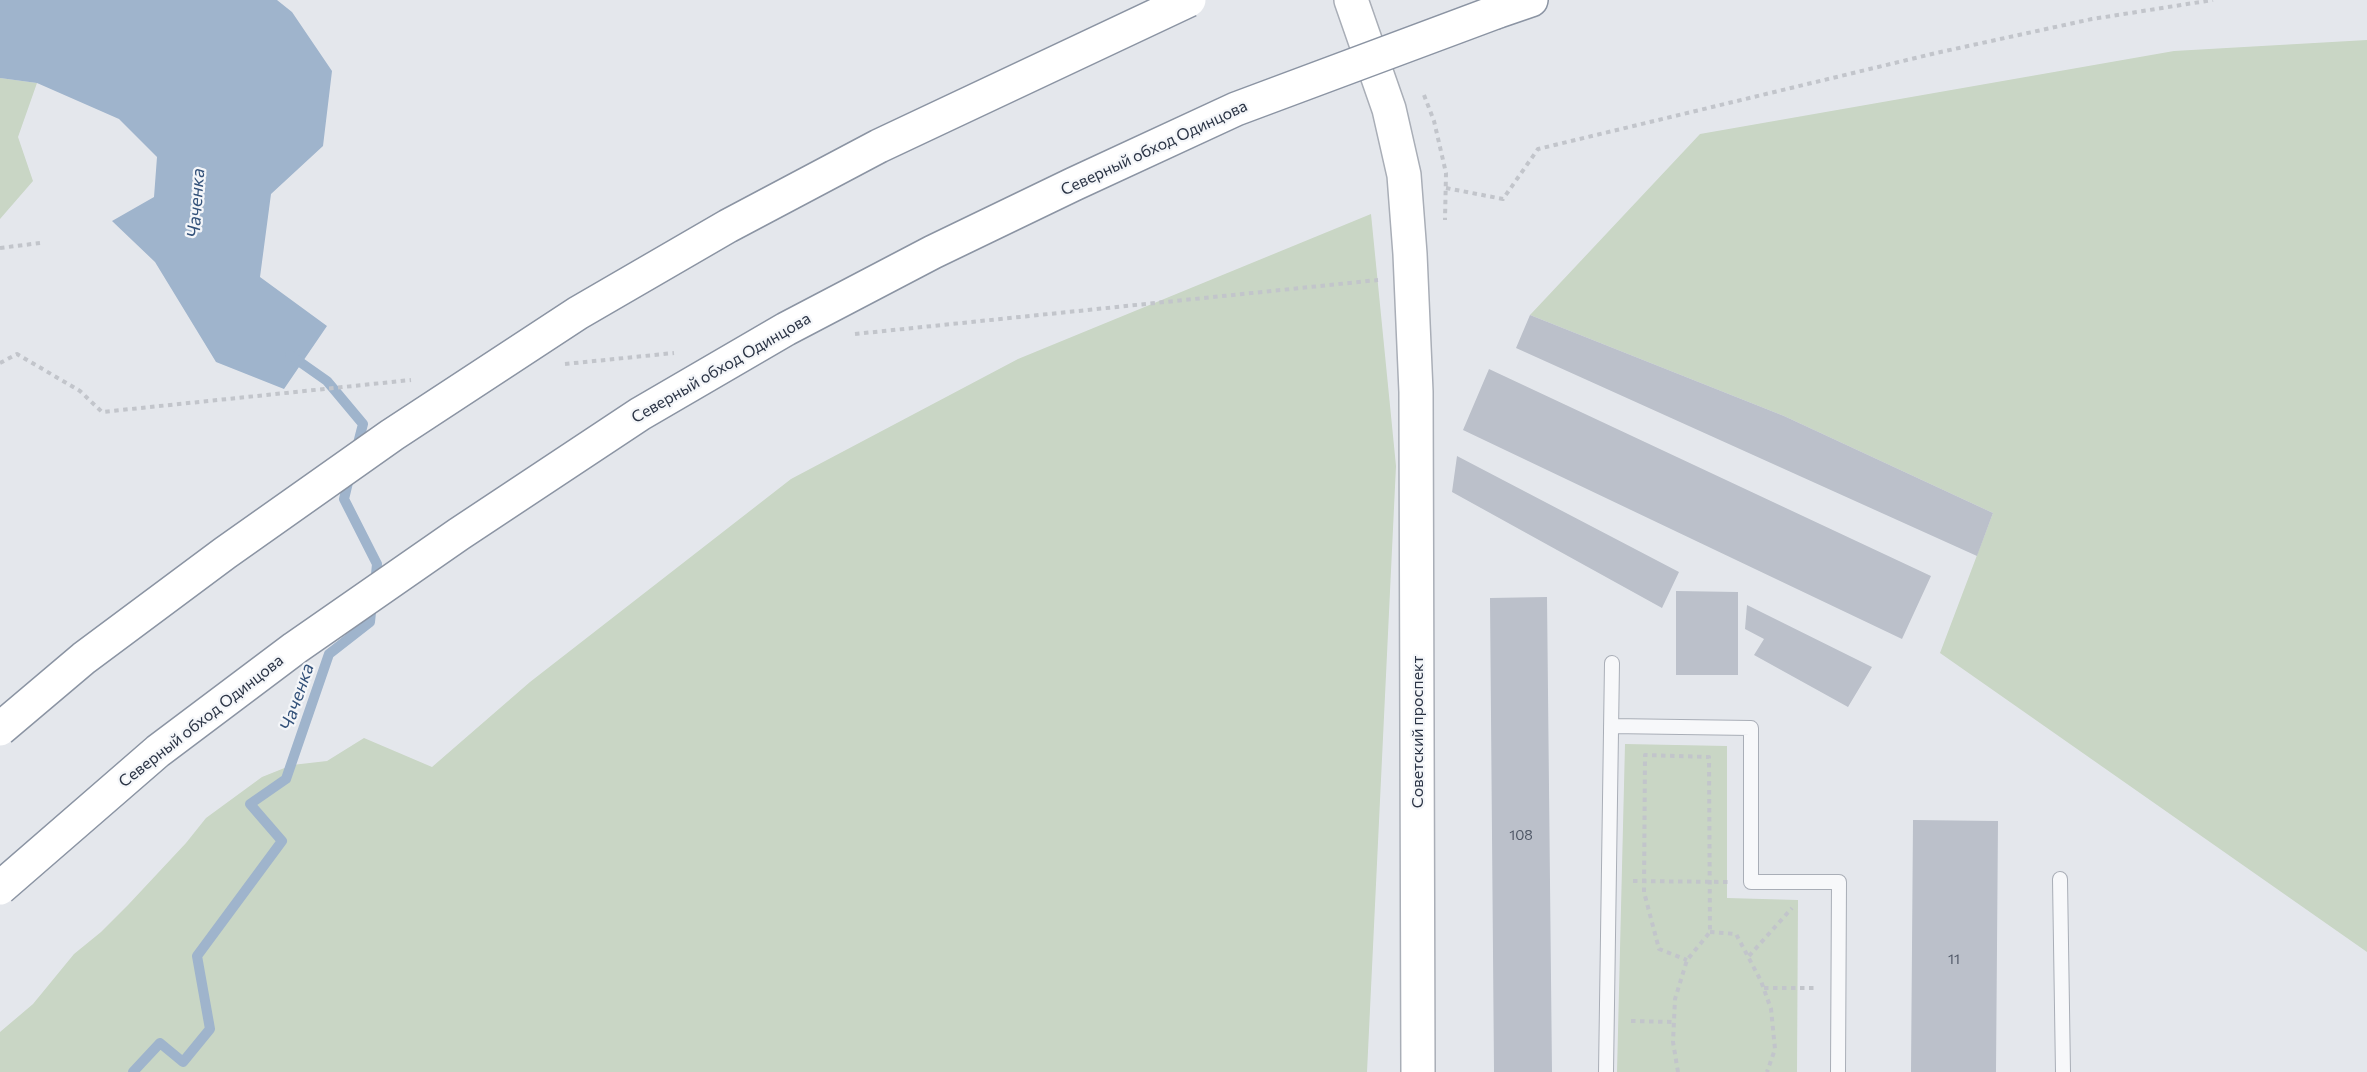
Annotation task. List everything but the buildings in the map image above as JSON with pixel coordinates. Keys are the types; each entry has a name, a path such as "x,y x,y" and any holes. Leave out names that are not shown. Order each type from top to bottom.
{"main road":[{"path":"0,729 84,658 225,553 392,435 578,313 728,226 879,146 1189,0"},
{"name":"Советский проспект","path":"1351,0 1388,104 1404,175 1416,392 1418,1072"},
{"name":"Северный обход Одинцова","path":"0,888 158,751 295,648 459,534 640,414 786,329 933,252 1236,109 1531,0"}],"lane":[{"path":"1606,1072 1612,663"},
{"path":"1611,726 1751,728 1751,882 1839,882 1838,1072"},
{"path":"2060,879 2063,1072"}],"path":[{"path":"1446,188 1503,199 1538,149 1936,53 2092,19 2213,0"},
{"path":"0,248 40,243"},
{"path":"1678,1072 1673,1042 1675,999 1687,960 1710,932 1709,757 1645,755 1644,892 1659,949 1687,960"},
{"path":"1608,881 1751,882"},
{"path":"1749,956 1816,882"},
{"path":"1710,932 1736,934 1764,988 1771,1009 1775,1049 1767,1072"},
{"path":"1764,988 1838,987"},
{"path":"1606,1020 1674,1022"}],"green space":[{"path":"2367,40 2367,952 1940,653 1993,513 1784,416 1530,315 1700,134 2174,51"},
{"path":"0,78 37,83 18,137 33,181 0,219"},
{"path":"1371,214 1396,466 1367,1072 0,1072 0,1032 33,1004 74,954 101,932 128,905 206,818 262,777 292,765 327,761 364,738 432,767 530,682 791,479 1018,359"},
{"path":"1625,744 1727,746 1727,898 1798,900 1797,1072 1617,1072"}],"water":[{"path":"0,0 277,0 292,12 332,71 323,146 271,194 260,277 327,326 284,389 216,362 155,262 112,221 154,197 157,157 119,119 37,83 0,78"}],"waterway":[{"name":"Чаченка","path":"290,355 327,381 363,424 356,451"},
{"name":"Чаченка","path":"350,474 344,499 377,564 375,585"},
{"name":"Чаченка","path":"133,1072 160,1043 183,1062 210,1029 197,956 282,841 250,804 286,779 329,654 370,622 372,603"}]}
